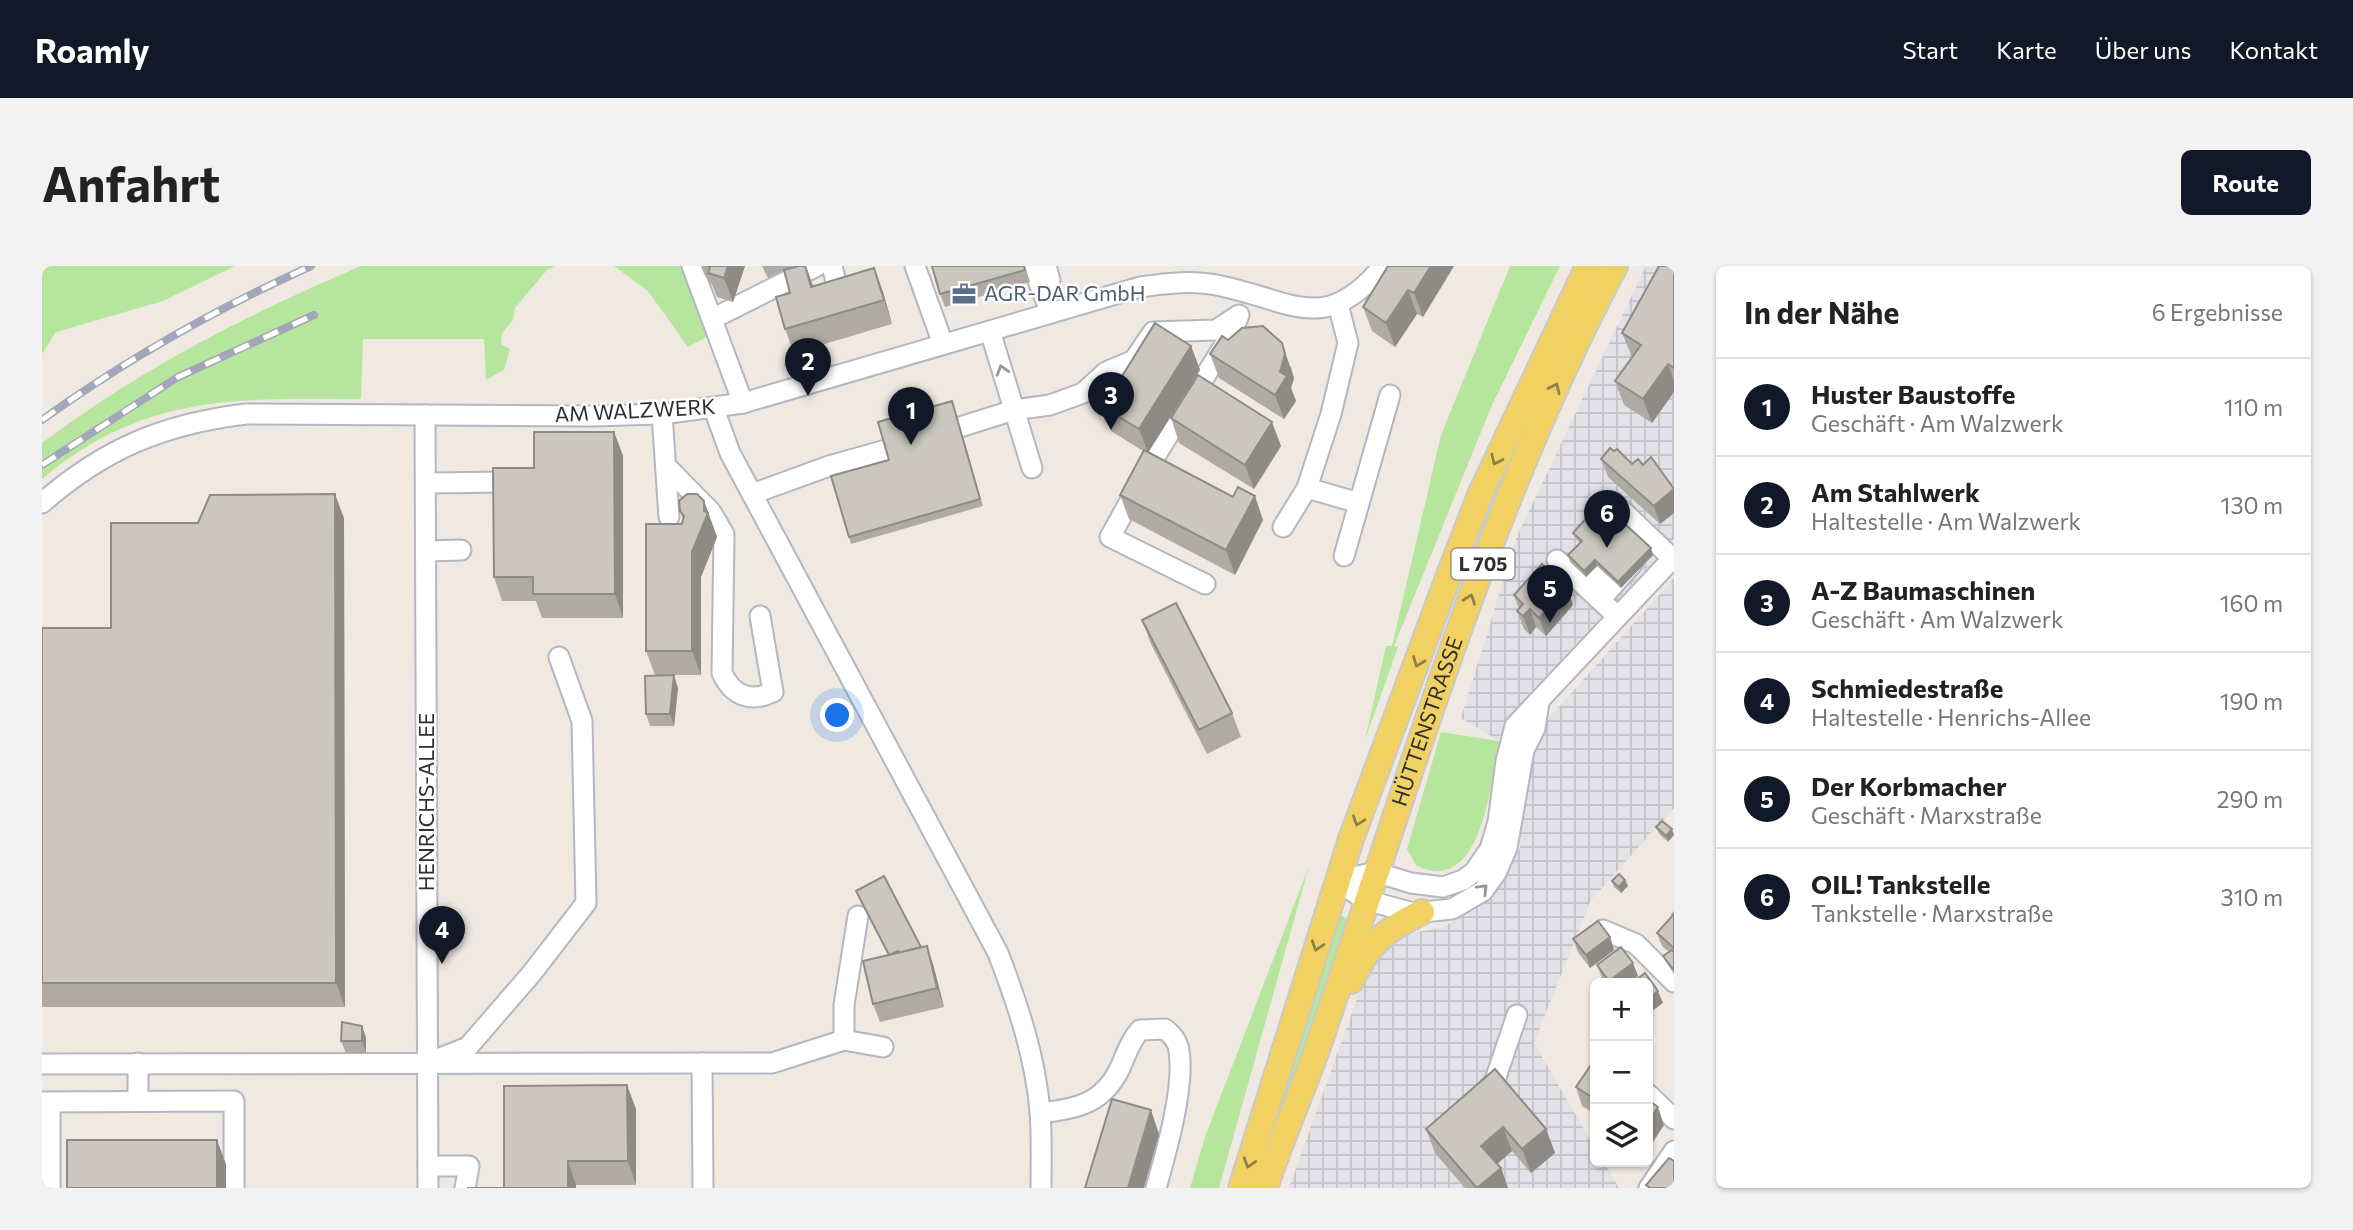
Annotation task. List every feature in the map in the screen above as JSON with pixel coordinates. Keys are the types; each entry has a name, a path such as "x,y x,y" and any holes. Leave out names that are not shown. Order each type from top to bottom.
{"main road":[{"name":"HÜTTENSTRASSE","path":"1241,1188 1338,881 1480,495 1588,266"},
{"name":"HÜTTENSTRASSE","path":"1265,1188 1291,1111 1314,1057 1365,900 1498,522 1538,422 1615,266"},
{"name":"L 705","path":"1314,1057 1363,954 1378,938 1422,912"}],"street":[{"path":"692,266 743,403"},
{"path":"712,319 817,266"},
{"path":"832,266 840,298"},
{"path":"915,266 943,344"},
{"path":"926,266 934,293 934,315"},
{"path":"1032,266 1037,283 1049,305"},
{"path":"1046,266 1050,280 1049,305"},
{"name":"AM WALZWERK","path":"42,503 75,474 104,456 147,436 186,424 246,414 663,414 714,409 743,403 990,331 1049,305 1185,281 1308,309 1338,304 1364,289 1383,266"},
{"path":"764,293 781,306"},
{"path":"1205,584 1110,537 1151,463 1227,341 1249,294"},
{"path":"1283,527 1307,488 1331,414 1348,343 1338,304"},
{"path":"960,427 1014,410 1050,405 1083,393 1106,372 1134,360 1153,332 1216,330 1238,318"},
{"path":"990,331 1032,468"},
{"path":"1344,556 1391,395"},
{"path":"714,409 730,453 998,953 1030,1050 1040,1113 1041,1188"},
{"path":"663,414 669,517"},
{"name":"HENRICHS-ALLEE","path":"425,415 428,1188"},
{"path":"752,494 829,466 886,450"},
{"path":"666,466 711,512 724,534 722,673 729,687 743,696 762,697 773,692 760,616"},
{"path":"426,483 539,482"},
{"path":"1307,488 1359,503"},
{"path":"1338,881 1375,872 1412,883 1443,887 1463,880 1474,872 1490,849 1498,822 1506,761 1515,726 1673,557 1613,502"},
{"path":"1594,594 1648,535"},
{"path":"426,551 461,550"},
{"path":"1557,559 1616,615"},
{"path":"428,1064 468,1046 532,973 586,903 582,721 559,657"},
{"path":"1338,881 1365,900 1401,910 1422,912 1446,910 1465,903 1483,891 1496,873 1507,848 1524,750 1535,728 1539,702"},
{"path":"844,1040 844,1004 858,916"},
{"path":"1603,930 1630,941 1658,963 1674,982"},
{"path":"1609,957 1630,941"},
{"path":"1641,976 1658,963"},
{"path":"1473,1103 1495,1080 1517,1015"},
{"path":"1040,1113 1078,1109 1112,1086 1133,1038 1140,1030 1165,1029 1177,1044 1179,1068 1169,1144 1156,1188"},
{"path":"42,1064 772,1063 844,1040 883,1047"},
{"path":"138,1063 138,1101"},
{"path":"702,1063 704,1188"},
{"path":"1653,1099 1674,1119"},
{"path":"51,1188 46,1102 234,1101 234,1188"},
{"path":"1649,1188 1674,1151"},
{"path":"428,1166 469,1166 465,1188"}],"shaded area":[{"path":"1646,266 1674,266 1674,539 1536,687 1497,740 1461,718 1517,536"},
{"path":"1674,578 1674,808 1591,900 1534,1043 1590,1139 1590,1167 1607,1167 1619,1188 1289,1188 1369,965 1402,935 1444,927 1496,893 1520,848 1524,792 1531,753 1541,727"}],"green space":[{"path":"42,266 235,266 163,301 56,332 42,354"},
{"path":"361,266 556,266 547,270 515,308 513,320 502,333 501,344 510,349 504,370 486,380 484,339 363,339 361,399 232,401 155,416 117,430 80,451 42,479 42,443 79,416 196,345"},
{"path":"614,266 684,266 710,335 688,347 648,291"},
{"path":"1510,266 1560,266 1492,405 1394,646 1398,647 1365,740 1386,646 1392,646 1441,435"},
{"path":"1441,732 1499,741 1487,806 1479,830 1469,851 1456,865 1438,871 1416,865 1407,849"},
{"path":"1309,866 1219,1188 1190,1188 1205,1137"},
{"path":"1339,915 1350,919 1255,1188 1252,1178"}],"building":[{"path":"708,266 728,266 724,278 708,273"},
{"path":"805,266 811,287 874,268 884,300 785,329 776,297 790,293 784,270"},
{"path":"932,266 1024,266 1025,270 940,294"},
{"path":"1388,266 1431,266 1414,293 1408,290 1386,323 1363,307"},
{"path":"1659,266 1674,266 1674,368 1668,364 1643,399 1615,381 1641,345 1622,333"},
{"path":"1155,323 1191,346 1139,429 1103,407"},
{"path":"1263,326 1282,343 1285,354 1280,372 1287,376 1275,395 1210,354 1222,336 1228,340 1242,328"},
{"path":"1198,375 1272,422 1245,465 1171,418"},
{"path":"952,401 980,499 849,537 831,476 889,460 878,422"},
{"path":"534,432 614,432 615,594 533,594 533,577 494,577 493,468 534,468"},
{"path":"1610,448 1614,451 1617,449 1632,464 1638,459 1643,465 1651,457 1674,489 1654,506 1601,459"},
{"path":"1144,450 1233,497 1238,487 1255,496 1226,550 1120,495"},
{"path":"335,494 336,983 42,983 42,628 111,628 111,523 198,523 210,495"},
{"path":"687,494 697,494 704,501 704,511 708,513 692,552 692,651 646,651 646,524 682,524 684,516 680,511 679,501"},
{"path":"1612,509 1651,548 1618,582 1595,560 1584,571 1568,555 1582,541 1573,533 1591,513 1600,521"},
{"path":"1542,564 1567,587 1539,618 1530,609 1523,616 1517,611 1523,604 1514,595"},
{"path":"1176,603 1232,713 1199,730 1142,620"},
{"path":"674,675 670,714 646,714 645,676"},
{"path":"1662,821 1672,829 1666,836 1656,827"},
{"path":"1619,874 1625,880 1619,887 1612,881"},
{"path":"884,876 921,947 889,955 856,891"},
{"path":"1674,914 1674,948 1657,933"},
{"path":"1598,921 1610,937 1586,955 1573,939"},
{"path":"927,946 937,988 873,1004 863,961"},
{"path":"1621,947 1633,963 1613,978 1607,978 1597,965"},
{"path":"1672,950 1674,952 1674,969 1663,956"},
{"path":"342,1022 362,1026 362,1041 341,1041"},
{"path":"1590,1066 1590,1096 1576,1087"},
{"path":"1495,1069 1546,1129 1522,1149 1503,1127 1481,1146 1501,1168 1477,1188 1426,1129"},
{"path":"627,1085 628,1161 568,1161 568,1188 504,1188 504,1086"},
{"path":"1112,1099 1151,1110 1128,1188 1085,1188"},
{"path":"67,1140 217,1140 217,1188 67,1188"},
{"path":"1669,1158 1674,1161 1674,1188 1650,1188 1646,1185"}],"railway":[{"path":"42,420 173,336 311,266"},
{"path":"42,465 178,377 314,315"}],"place":[{"name":"AGR-DAR GmbH","path":"964,294"},
{"name":"Am Stahlwerk","path":"808,396"},
{"name":"A-Z Baumaschinen","path":"1111,430"},
{"name":"Huster Baustoffe","path":"911,445"},
{"name":"OIL! Tankstelle","path":"1607,548"},
{"name":"Der Korbmacher","path":"1550,623"},
{"name":"Schmiedestraße","path":"442,964"}]}
